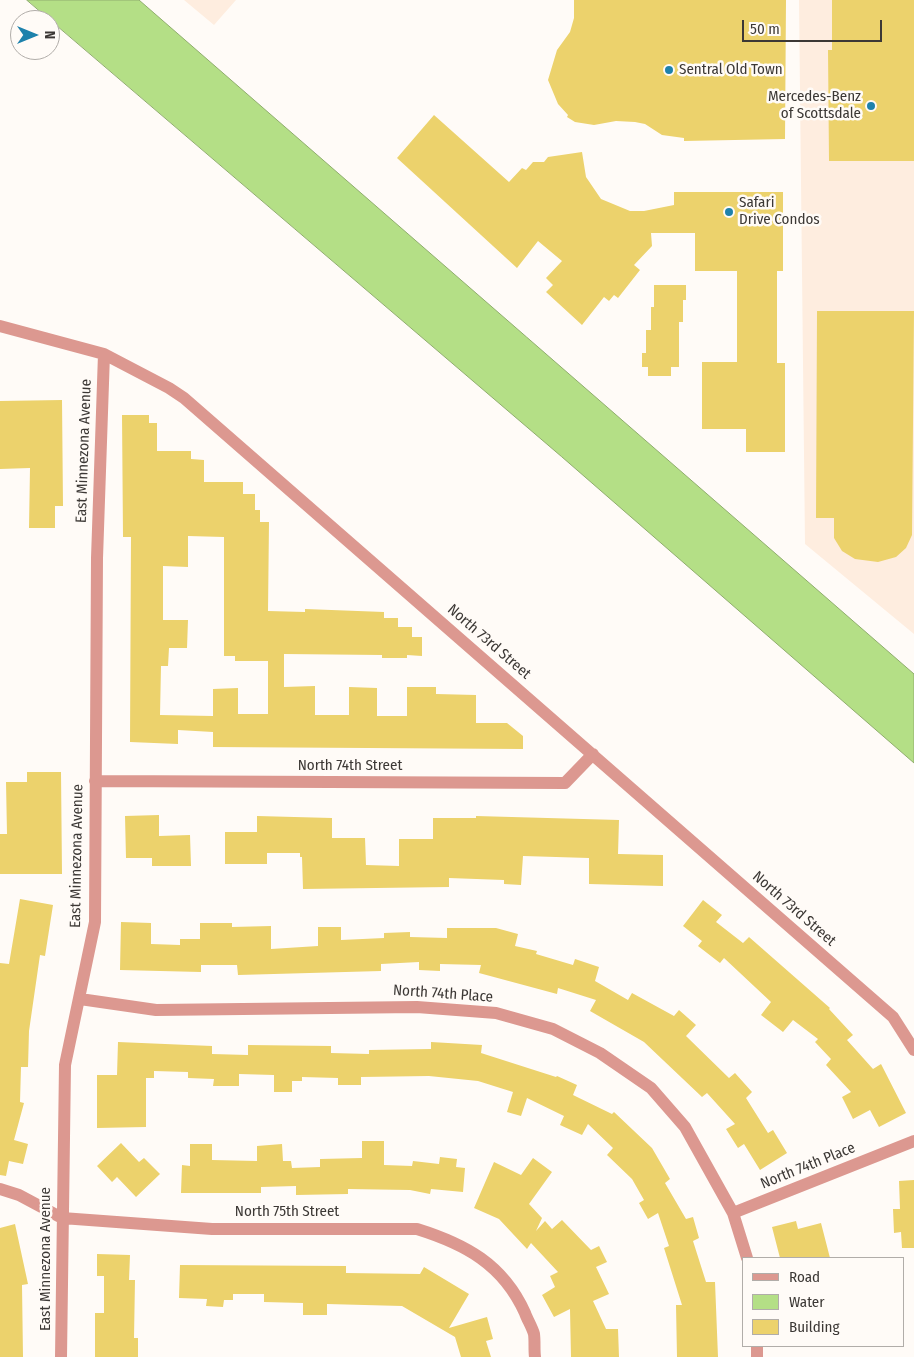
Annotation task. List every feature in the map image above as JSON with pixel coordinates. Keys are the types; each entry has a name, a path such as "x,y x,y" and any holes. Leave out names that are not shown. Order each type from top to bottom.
{"street":[{"name":"North 73rd Street","path":"0,326 104,354 169,388 184,398 893,1017 914,1050"},
{"name":"East Minnezona Avenue","path":"62,1357 65,1065 95,922 97,558 104,354"},
{"name":"North 74th Street","path":"95,781 565,783 593,754"},
{"name":"North 74th Place","path":"80,999 156,1010 417,1006 496,1013 553,1029 600,1054 650,1088 685,1127 733,1213 914,1141"},
{"name":"North 75th Street","path":"0,1189 19,1194 62,1218 212,1229 417,1230 445,1238 472,1252 497,1269 520,1303 534,1333 534,1357"},
{"path":"733,1213 747,1257"}],"shaded area":[{"path":"184,0 236,0 214,25"},
{"path":"799,0 914,0 914,634 805,544"}],"water":[{"path":"27,0 139,0 914,674 914,763 562,457 60,28 60,10 39,10"}],"building":[{"name":"Sentral Old Town","path":"574,0 786,0 785,139 684,141 684,138 662,135 645,124 616,121 594,125 575,122 567,117 568,115 558,104 548,80 557,50 570,32 574,18"},
{"name":"Mercedes-Benz of Scottsdale","path":"832,0 914,0 914,161 829,161 828,50 832,50"},
{"path":"434,115 509,182 522,168 526,170 533,162 544,162 548,157 582,152 586,177 601,199 630,211 644,211 674,205 674,192 783,192 783,271 777,271 777,363 785,363 785,452 746,452 746,429 702,429 702,362 737,362 737,271 695,271 695,233 651,233 652,246 634,265 640,270 618,298 614,295 609,301 604,297 582,325 546,292 553,285 546,278 562,261 538,241 517,268 397,158"},
{"path":"654,285 686,285 686,300 683,300 683,322 679,322 679,367 671,367 671,376 648,376 648,367 642,367 642,353 646,353 646,330 651,330 651,307 654,307"},
{"path":"817,311 914,311 912,535 906,548 896,557 878,562 855,559 842,551 834,538 834,518 816,518"},
{"path":"62,400 63,506 55,506 55,528 29,528 30,468 0,469 0,401"},
{"path":"122,415 149,415 149,423 157,423 157,451 191,451 191,459 204,460 204,482 243,482 243,494 255,494 255,510 260,510 260,522 269,522 268,611 305,612 305,609 384,612 384,618 398,618 398,627 412,627 412,637 422,637 422,656 407,655 407,658 382,658 382,655 284,654 284,687 315,686 315,715 349,715 349,687 377,688 377,716 407,716 407,687 436,687 436,694 476,695 476,723 507,723 523,736 523,749 213,747 213,732 178,730 178,744 130,742 131,537 123,537","holes":["188,536 224,537 224,656 235,656 235,661 268,661 268,714 238,714 238,688 213,689 213,716 160,715 161,666 168,666 169,648 187,648 188,620 163,620 163,566 188,567"]},
{"path":"27,772 61,772 62,874 0,874 0,834 7,834 6,782 27,782"},
{"path":"159,815 159,836 190,835 191,866 152,866 152,858 126,858 125,816"},
{"path":"257,816 332,818 332,838 365,838 366,865 399,866 399,839 433,839 433,818 476,818 476,816 619,820 618,854 663,855 663,886 589,884 589,858 523,856 521,885 504,884 504,880 449,878 449,887 303,889 302,857 300,857 300,853 267,853 267,864 225,864 225,832 257,832"},
{"path":"20,899 53,905 45,956 40,955 29,1031 28,1067 21,1067 20,1102 24,1103 14,1140 28,1144 23,1164 9,1161 6,1176 0,1175 0,963 9,964"},
{"path":"703,900 722,915 716,922 743,943 749,937 830,1008 853,1035 847,1040 873,1069 881,1064 906,1113 879,1127 870,1110 853,1119 842,1097 851,1092 826,1065 831,1059 815,1042 818,1039 793,1020 783,1032 761,1015 771,1002 724,958 720,963 698,946 702,941 683,926"},
{"path":"121,922 151,923 151,944 180,945 180,939 200,939 200,923 232,923 232,927 271,926 271,949 318,946 318,927 341,927 341,940 384,938 384,933 410,932 410,937 447,938 447,928 496,928 518,934 515,946 537,951 536,954 573,965 575,959 599,967 595,981 628,1000 632,993 674,1016 679,1010 696,1025 686,1036 729,1078 735,1073 752,1092 746,1098 768,1133 773,1130 787,1153 760,1170 744,1144 738,1148 726,1129 735,1124 707,1093 702,1097 644,1042 590,1011 596,1000 558,988 557,994 479,973 481,965 440,964 440,971 419,970 419,962 381,964 381,971 238,975 237,965 201,965 201,972 120,970"},
{"path":"118,1042 212,1046 212,1054 248,1055 248,1045 331,1046 331,1053 369,1054 369,1050 431,1049 431,1042 482,1045 481,1053 557,1076 577,1085 573,1095 612,1114 614,1112 652,1148 670,1179 665,1183 686,1219 693,1217 699,1238 693,1241 706,1282 715,1282 718,1357 677,1357 676,1305 682,1305 664,1248 669,1246 658,1213 648,1219 639,1203 644,1200 632,1179 607,1155 613,1148 588,1124 582,1135 560,1125 564,1116 527,1098 521,1116 507,1112 513,1092 478,1081 429,1076 361,1077 361,1085 338,1085 338,1078 302,1077 302,1081 292,1081 292,1092 274,1092 274,1075 239,1074 239,1086 213,1086 214,1079 188,1078 188,1072 154,1071 154,1078 146,1078 146,1127 97,1128 97,1075 117,1075"},
{"path":"362,1141 384,1141 384,1165 412,1166 413,1161 439,1164 440,1157 457,1159 456,1167 465,1168 463,1192 431,1189 430,1194 410,1190 348,1189 348,1194 296,1195 296,1186 261,1187 261,1193 181,1193 182,1165 190,1166 190,1144 212,1144 212,1160 257,1161 257,1146 282,1144 283,1161 291,1161 292,1168 320,1167 320,1159 362,1158"},
{"path":"121,1143 139,1162 144,1158 160,1174 136,1197 117,1177 112,1182 97,1166"},
{"path":"533,1158 552,1172 529,1204 542,1218 536,1231 545,1221 552,1229 562,1220 591,1250 599,1246 607,1262 596,1267 609,1294 593,1301 606,1329 618,1329 619,1357 571,1357 570,1309 554,1317 542,1295 555,1287 550,1276 558,1272 531,1243 527,1249 499,1219 474,1208 494,1162 521,1175"},
{"path":"914,1180 914,1248 902,1248 901,1232 894,1233 893,1209 900,1209 899,1181"},
{"path":"796,1221 798,1229 821,1223 830,1257 780,1257 772,1227"},
{"path":"15,1224 28,1284 22,1285 23,1357 0,1357 0,1228"},
{"path":"97,1254 130,1255 129,1280 135,1280 134,1338 138,1338 138,1357 95,1357 95,1313 104,1313 104,1276 97,1276"},
{"path":"180,1265 346,1266 346,1273 420,1274 424,1267 469,1294 449,1328 487,1317 493,1339 486,1341 491,1357 461,1357 455,1337 402,1306 327,1304 327,1315 303,1315 303,1303 264,1302 264,1294 233,1294 233,1300 224,1300 223,1307 206,1306 207,1299 179,1298"}],"place":[{"name":"Sentral Old Town","path":"669,70"},
{"name":"Mercedes-Benz of Scottsdale","path":"871,106"},
{"name":"Safari Drive Condos","path":"729,212"}]}
